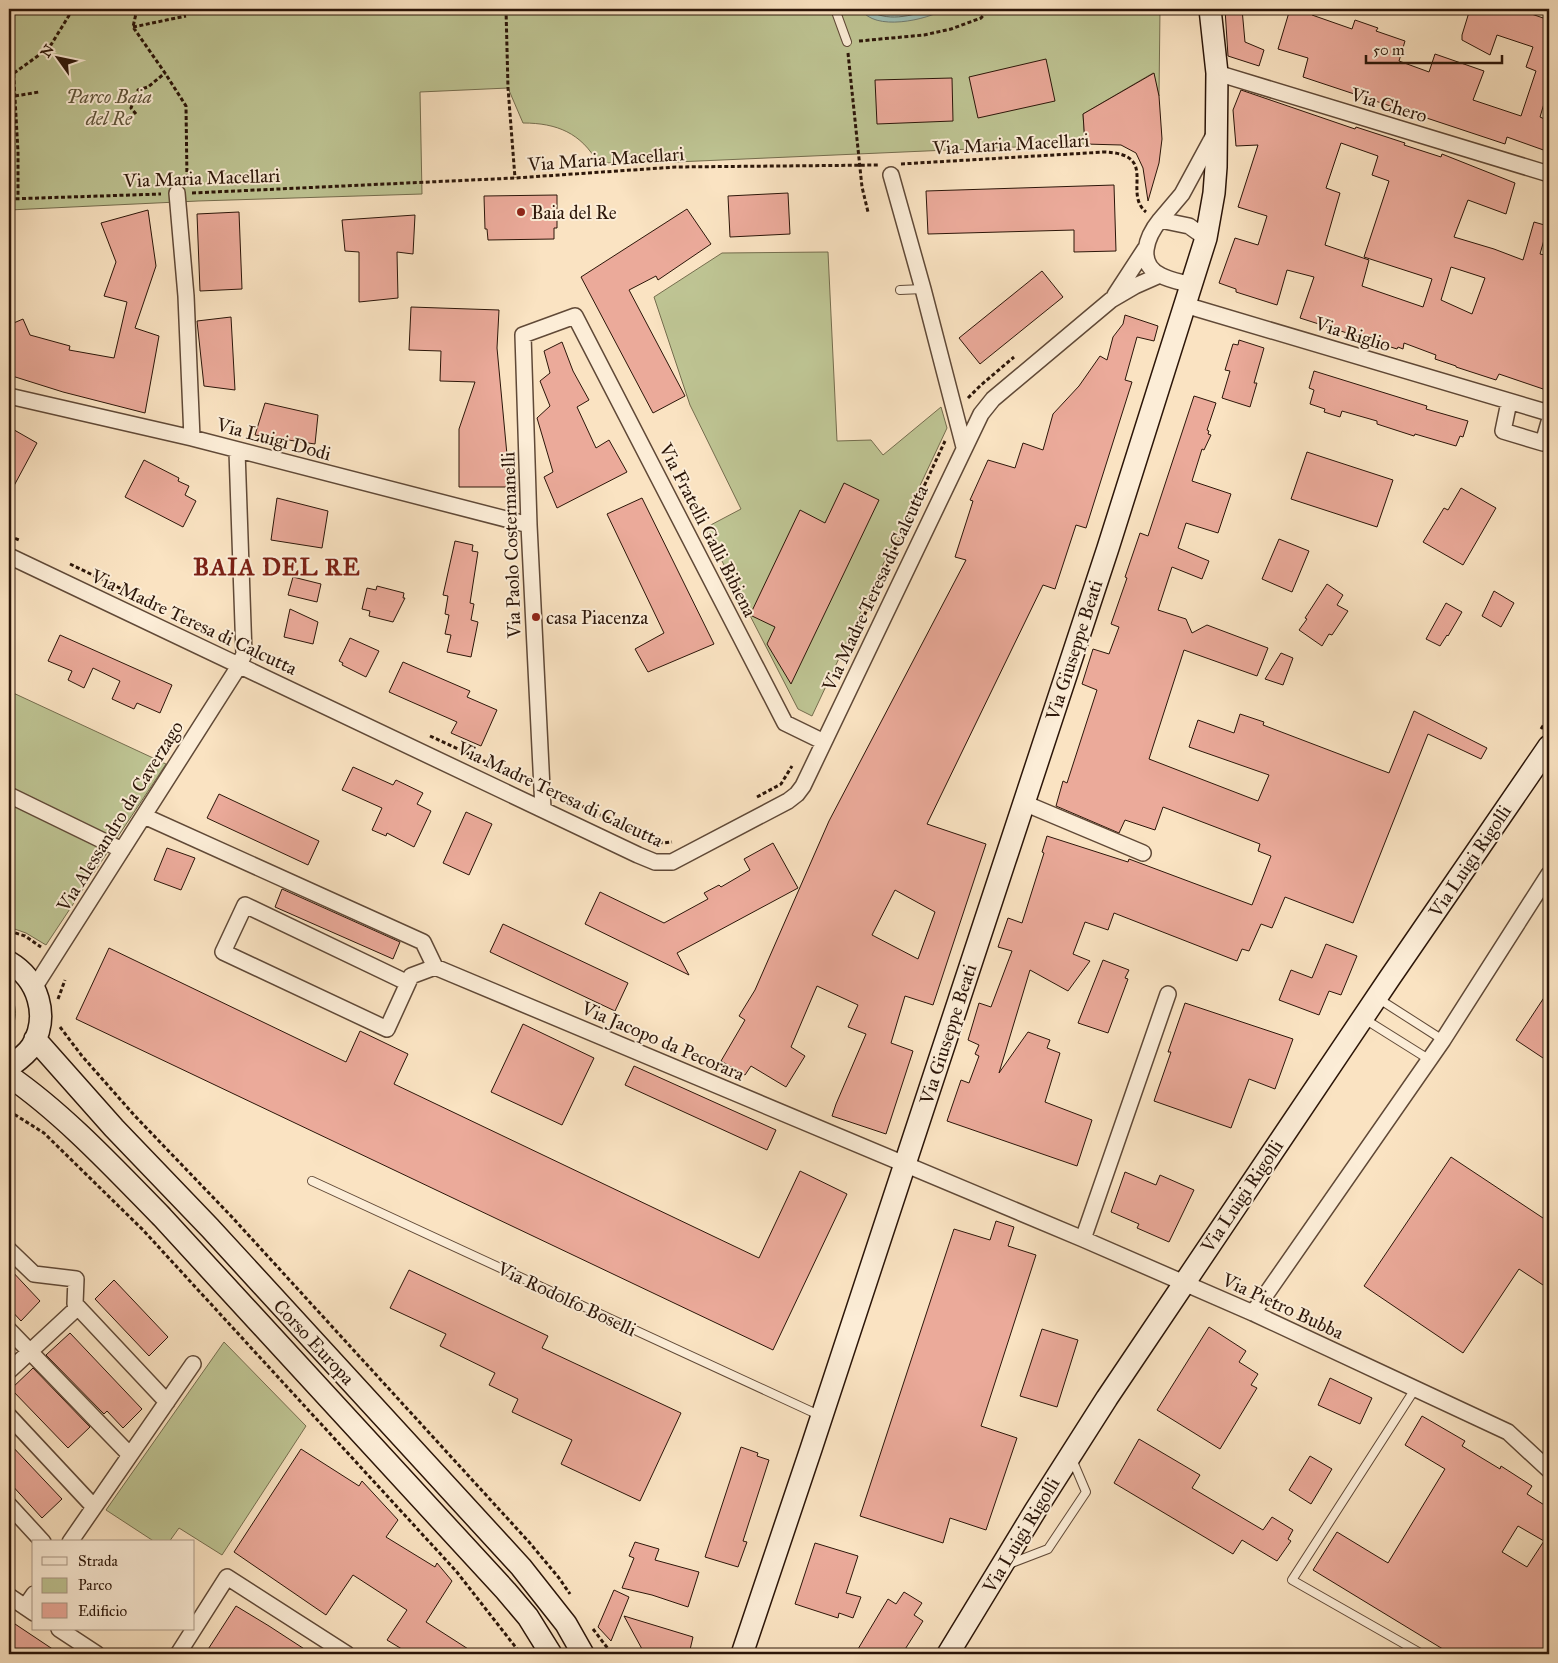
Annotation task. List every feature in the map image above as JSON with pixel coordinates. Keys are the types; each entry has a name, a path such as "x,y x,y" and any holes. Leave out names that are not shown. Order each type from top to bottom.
{"main road":[{"name":"Via Giuseppe Beati","path":"905,1164 1108,548 1206,238 1214,194 1216,167 1217,73 1210,9"},
{"name":"Via Luigi Rigolli","path":"948,1654 1070,1454 1183,1282 1549,746"},
{"path":"9,962 18,967 30,980 38,996 41,1012 38,1030 32,1046 21,1059 9,1067"},
{"name":"Corso Europa","path":"35,1039 114,1128 210,1228 521,1567 566,1624 583,1654"},
{"name":"Corso Europa","path":"9,1076 27,1088 59,1117 162,1216 506,1591 528,1617 551,1654"},
{"path":"742,1654 905,1164"}],"street":[{"name":"Via Chero","path":"1217,73 1549,174"},
{"name":"Via Giuseppe Beati","path":"1160,220 1182,194 1216,130"},
{"path":"889,168 964,447"},
{"path":"182,193 192,438"},
{"path":"1160,220 1189,226 1206,238"},
{"name":"Via Madre Teresa di Calcutta","path":"1111,300 1145,250 1152,229 1160,220"},
{"path":"1145,250 1150,266 1188,295"},
{"name":"Via Madre Teresa di Calcutta","path":"9,556 655,862 672,862 788,802 797,794 803,786 980,414 993,399 1111,300 1135,286 1160,275"},
{"name":"Via Riglio","path":"1188,295 1509,402 1549,413"},
{"name":"Via Paolo Costermanelli","path":"543,809 529,525 524,335 575,316"},
{"name":"Via Fratelli Galli Bibiena","path":"575,316 785,723 824,742"},
{"name":"Via Luigi Dodi","path":"9,396 192,438 529,525"},
{"path":"1509,402 1502,431 1543,443 1549,422"},
{"path":"237,451 244,648 244,654 239,666"},
{"name":"Via Alessandro da Caverzago","path":"34,988 239,666"},
{"path":"9,795 122,850"},
{"path":"1024,803 1143,853"},
{"path":"144,816 422,942 435,967 411,976 408,983 387,1029 223,952 245,905 408,983"},
{"path":"1253,1313 1430,1060 1549,874"},
{"name":"Via Jacopo da Pecorara","path":"435,967 905,1164"},
{"path":"1083,1238 1168,994"},
{"name":"Via Pietro Bubba","path":"905,1164 1083,1238 1253,1313 1508,1432 1549,1470"},
{"path":"9,1250 34,1274 76,1279 75,1304 167,1402"},
{"path":"9,1371 78,1307"},
{"path":"9,1330 130,1455"},
{"path":"71,1540 193,1364"},
{"path":"9,1416 94,1507"},
{"path":"9,1505 41,1540"},
{"path":"195,1628 227,1578 347,1654"},
{"path":"9,1596 31,1605"},
{"path":"61,1630 97,1654"},
{"path":"178,1654 193,1630"}],"lane":[{"path":"836,9 847,42"},
{"path":"900,290 923,289"},
{"path":"1377,998 1443,1040"},
{"path":"1364,1018 1430,1060"},
{"name":"Via Rodolfo Boselli","path":"312,1181 822,1417"},
{"path":"1415,1389 1292,1580 1422,1654"},
{"path":"1001,1568 1048,1549 1086,1492 1070,1454"}],"path":[{"path":"10,9 18,152 18,198"},
{"path":"14,73 48,48 72,9"},
{"path":"137,9 133,27 166,73 186,106 182,193"},
{"path":"506,9 508,88 515,178"},
{"path":"868,212 859,166 847,42 924,35 951,29 981,18 989,9"},
{"path":"133,27 186,16"},
{"path":"136,114 130,108 138,90 148,87 166,73"},
{"path":"15,96 39,92"},
{"name":"Via Maria Macellari","path":"9,199 515,178 676,167 859,166 889,168 1104,152 1121,153 1133,161 1136,171 1138,201 1141,208 1146,212"},
{"path":"1143,216 1146,212 1160,220"},
{"path":"964,404 980,385 1019,354"},
{"path":"853,640 947,438"},
{"path":"749,801 781,784 793,765"},
{"path":"552,792 656,842 664,843 676,840"},
{"path":"9,931 25,936 42,948"},
{"path":"56,1007 65,980"},
{"path":"58,1022 61,1029 82,1056 134,1115 230,1216 529,1542 559,1578 573,1600"},
{"path":"9,1110 44,1133 143,1230 456,1571 521,1654"},
{"path":"592,1628 612,1654"}],"green space":[{"name":"Parco Baia del Re","path":"9,9 1160,9 1159,96 1153,73 1083,114 1085,144 676,162 598,163 584,144 567,132 547,125 523,123 508,88 420,92 422,194 198,201 9,210"},
{"path":"828,252 837,441 871,440 883,455 941,407 947,428 812,716 798,709 705,528 741,509 690,405 654,297 722,253"},
{"path":"9,691 166,764 46,945 26,933 9,927"},
{"path":"9,992 14,1003 15,1014 14,1024 9,1035"},
{"path":"224,1342 306,1426 222,1555 179,1528 170,1540 152,1540 106,1510"}],"water":[{"path":"861,9 945,9 914,20 889,22 868,16"}],"building":[{"path":"1225,9 1242,9 1245,42 1264,50 1259,66 1228,56"},
{"path":"1290,9 1314,9 1312,15 1352,29 1355,20 1378,28 1376,31 1405,41 1399,61 1429,72 1435,54 1484,71 1473,100 1521,116 1536,71 1526,67 1533,47 1497,35 1490,55 1462,40 1462,35 1470,9 1517,9 1549,20 1549,87 1540,117 1549,121 1549,152 1507,137 1505,144 1303,77 1308,58 1278,49"},
{"path":"1046,59 1055,101 978,118 969,77"},
{"path":"1154,73 1159,96 1162,139 1159,163 1148,201 1143,168 1136,153 1121,145 1085,144 1083,114"},
{"path":"952,78 953,121 877,124 875,80"},
{"path":"1241,90 1355,129 1356,127 1405,143 1404,145 1441,157 1442,154 1515,183 1506,214 1468,200 1454,237 1523,260 1534,222 1548,226 1540,254 1549,256 1549,391 1499,374 1496,380 1456,367 1435,359 1436,355 1404,343 1403,349 1398,347 1397,349 1300,318 1314,277 1287,270 1277,305 1236,292 1236,289 1219,283 1235,238 1258,245 1267,216 1238,207 1258,145 1236,146 1233,110","holes":["1341,143 1378,156 1372,175 1389,181 1364,257 1432,279 1423,307 1362,286 1369,260 1325,245 1340,193 1326,188","1451,267 1485,278 1472,314 1441,300"]},
{"path":"1114,185 1116,251 1074,252 1074,230 928,234 926,191"},
{"path":"788,193 790,234 730,237 728,196"},
{"name":"Baia del Re","path":"557,195 557,228 554,228 554,239 488,240 487,229 485,229 484,196"},
{"path":"687,209 711,244 658,280 656,276 629,290 685,396 653,413 581,277"},
{"path":"148,210 156,266 135,328 159,336 145,413 63,392 9,375 9,325 23,319 30,335 70,346 69,350 114,358 127,302 104,296 116,262 101,223"},
{"path":"239,212 242,289 200,291 197,214"},
{"path":"415,215 413,254 397,252 398,298 359,302 359,252 345,251 342,220"},
{"path":"1042,271 1063,297 980,364 959,338"},
{"path":"411,307 499,310 497,348 510,487 459,487 459,429 475,382 440,381 441,351 409,350"},
{"path":"1125,315 1158,326 1154,341 1137,337 1125,380 1132,382 1086,528 1076,525 1055,589 1043,585 927,824 986,844 933,1005 905,996 891,1043 913,1051 886,1134 832,1116 866,1034 848,1027 858,1005 817,986 791,1047 805,1056 786,1087 751,1066 745,1075 721,1061 745,1020 739,1016 755,990 829,821 966,560 955,557 973,501 970,500 988,460 1015,468 1023,443 1043,450 1053,414 1079,386 1100,356 1107,360 1113,337 1123,324","holes":["895,890 935,912 918,959 872,935"]},
{"path":"231,317 235,390 204,386 197,321"},
{"path":"1239,340 1264,348 1254,383 1257,383 1250,407 1222,398 1230,371 1225,370 1233,344 1238,345"},
{"path":"562,342 573,371 589,400 577,407 596,448 609,440 627,472 557,508 544,477 553,472 537,418 550,406 540,381 550,373 544,351"},
{"path":"1314,371 1427,406 1426,409 1468,421 1463,437 1460,436 1456,446 1415,434 1414,436 1377,424 1377,421 1342,411 1340,417 1324,412 1325,409 1310,404 1314,390 1309,388"},
{"path":"1194,396 1216,403 1207,430 1209,431 1208,434 1211,435 1204,450 1202,449 1192,481 1231,494 1218,533 1186,523 1178,548 1209,561 1202,579 1172,567 1158,610 1186,619 1192,633 1207,625 1268,648 1257,676 1184,650 1149,759 1258,801 1269,775 1189,747 1198,720 1234,733 1240,714 1264,722 1263,725 1389,773 1414,711 1487,748 1481,759 1428,734 1353,923 1285,897 1272,928 1261,924 1249,951 1242,949 1237,961 1114,913 1108,930 1085,922 1073,954 1090,961 1068,991 1030,970 999,1073 1028,1032 1050,1040 1047,1048 1060,1053 1045,1102 1092,1120 1077,1166 947,1121 961,1080 969,1083 979,1056 975,1054 979,1045 968,1040 979,1003 991,1007 1012,951 998,947 1008,918 1022,923 1044,853 1042,852 1047,836 1128,862 1129,859 1252,905 1271,856 1258,851 1260,844 1163,807 1155,830 1125,820 1119,833 1056,806 1063,781 1067,783 1097,690 1082,684 1093,649 1109,654 1119,627 1111,624 1127,578 1125,577 1140,533 1148,536"},
{"path":"265,403 318,415 315,444 255,435"},
{"path":"9,427 37,443 9,495"},
{"path":"1307,452 1393,480 1377,527 1291,499"},
{"path":"144,460 179,478 178,481 189,486 185,495 196,501 183,527 125,497"},
{"path":"844,483 879,500 791,684 767,644 775,627 750,615 800,510 825,523"},
{"path":"1461,488 1496,508 1463,565 1423,542 1444,508 1448,510"},
{"path":"277,498 328,511 322,548 271,540"},
{"path":"642,498 714,644 648,672 635,649 664,633 607,514"},
{"path":"1279,539 1309,551 1292,592 1262,579"},
{"path":"455,541 473,545 472,551 478,552 470,603 474,604 471,620 478,622 471,657 447,652 451,635 445,634 449,615 445,614 448,596 443,595"},
{"path":"293,577 321,584 317,602 288,595"},
{"path":"1327,584 1343,595 1337,605 1348,611 1332,635 1329,634 1322,646 1299,630"},
{"path":"377,586 404,593 403,598 405,598 393,622 369,616 370,611 362,609 367,588 376,590"},
{"path":"1494,591 1514,603 1501,627 1482,616"},
{"path":"1446,603 1462,612 1440,646 1426,639"},
{"path":"290,609 318,622 313,644 284,637"},
{"path":"60,635 172,685 160,713 137,703 134,709 112,699 120,681 93,668 84,688 68,680 72,671 48,661"},
{"path":"350,638 379,651 366,677 342,665 343,663 339,661"},
{"path":"1281,653 1293,658 1283,685 1265,679"},
{"path":"403,662 470,691 467,697 497,710 481,746 451,733 457,722 389,692"},
{"path":"353,767 393,785 396,780 423,793 417,804 431,811 414,847 387,833 386,836 372,830 382,808 342,790"},
{"path":"219,794 319,841 308,865 207,818"},
{"path":"466,812 492,824 469,875 443,863"},
{"path":"773,843 798,888 677,953 689,975 585,924 600,892 664,923 708,899 704,893 719,885 721,887 750,870 744,859"},
{"path":"167,848 195,858 181,890 154,880"},
{"path":"282,889 400,942 393,959 275,907"},
{"path":"503,924 628,983 615,1011 490,952"},
{"path":"1326,944 1357,956 1341,995 1329,991 1319,1015 1279,1000 1291,970 1312,978"},
{"path":"109,948 346,1062 360,1031 408,1054 394,1084 759,1258 800,1171 847,1194 773,1350 76,1019"},
{"path":"1103,960 1129,970 1125,978 1128,979 1108,1033 1078,1023"},
{"path":"1549,990 1549,1062 1516,1040"},
{"path":"1185,1003 1293,1039 1275,1089 1249,1079 1231,1128 1154,1101"},
{"path":"523,1024 594,1058 562,1125 491,1092"},
{"path":"634,1066 776,1130 767,1150 625,1085"},
{"path":"1451,1157 1549,1222 1549,1289 1519,1269 1463,1353 1364,1286"},
{"path":"1125,1172 1156,1185 1160,1175 1194,1190 1169,1242 1137,1228 1139,1224 1111,1212"},
{"path":"996,1221 1014,1227 1008,1246 1036,1255 981,1426 1017,1438 986,1530 950,1518 943,1543 860,1516 954,1229 990,1240"},
{"path":"9,1268 40,1301 21,1321 9,1308"},
{"path":"409,1270 548,1336 542,1348 681,1413 640,1501 561,1464 572,1440 512,1412 518,1399 489,1385 495,1373 440,1346 446,1334 390,1308"},
{"path":"114,1280 168,1337 149,1356 95,1299"},
{"path":"1209,1327 1246,1351 1239,1362 1258,1374 1251,1385 1257,1388 1220,1449 1157,1410"},
{"path":"1042,1329 1078,1340 1057,1407 1020,1396"},
{"path":"70,1333 142,1409 123,1428 107,1411 104,1414 46,1355"},
{"path":"33,1368 90,1427 68,1448 11,1389"},
{"path":"1330,1378 1372,1398 1360,1424 1318,1405"},
{"path":"1422,1416 1465,1441 1462,1446 1500,1469 1501,1466 1532,1486 1527,1494 1549,1508 1549,1654 1451,1654 1313,1570 1337,1532 1388,1563 1445,1469 1405,1445","holes":["1518,1526 1544,1541 1527,1567 1502,1552"]},
{"path":"1139,1439 1200,1475 1192,1488 1263,1530 1272,1517 1293,1530 1288,1539 1291,1541 1277,1561 1242,1540 1233,1554 1114,1483"},
{"path":"9,1443 62,1499 42,1518 9,1482"},
{"path":"741,1447 758,1453 757,1456 769,1460 743,1541 747,1542 738,1567 705,1557"},
{"path":"301,1449 359,1486 362,1481 398,1520 386,1537 435,1567 437,1563 452,1581 426,1622 476,1654 410,1654 387,1640 407,1610 353,1575 326,1615 234,1552"},
{"path":"1310,1456 1332,1469 1311,1504 1289,1490"},
{"path":"635,1542 659,1549 655,1560 699,1572 688,1607 652,1595 622,1588 634,1558 629,1556"},
{"path":"815,1543 858,1556 846,1593 861,1597 853,1618 839,1613 838,1618 795,1604"},
{"path":"614,1590 629,1597 611,1641 598,1627"},
{"path":"904,1592 922,1603 914,1615 923,1621 902,1654 855,1654 888,1599 896,1604"},
{"path":"236,1606 269,1626 312,1654 205,1654"},
{"path":"624,1616 693,1637 689,1654 659,1654 642,1649"},
{"path":"9,1620 60,1654 9,1654"}],"place":[{"name":"Baia del Re","path":"521,212"},
{"name":"casa Piacenza","path":"536,617"}],"district":[{"name":"BAIA DEL RE","path":"277,567"}]}
